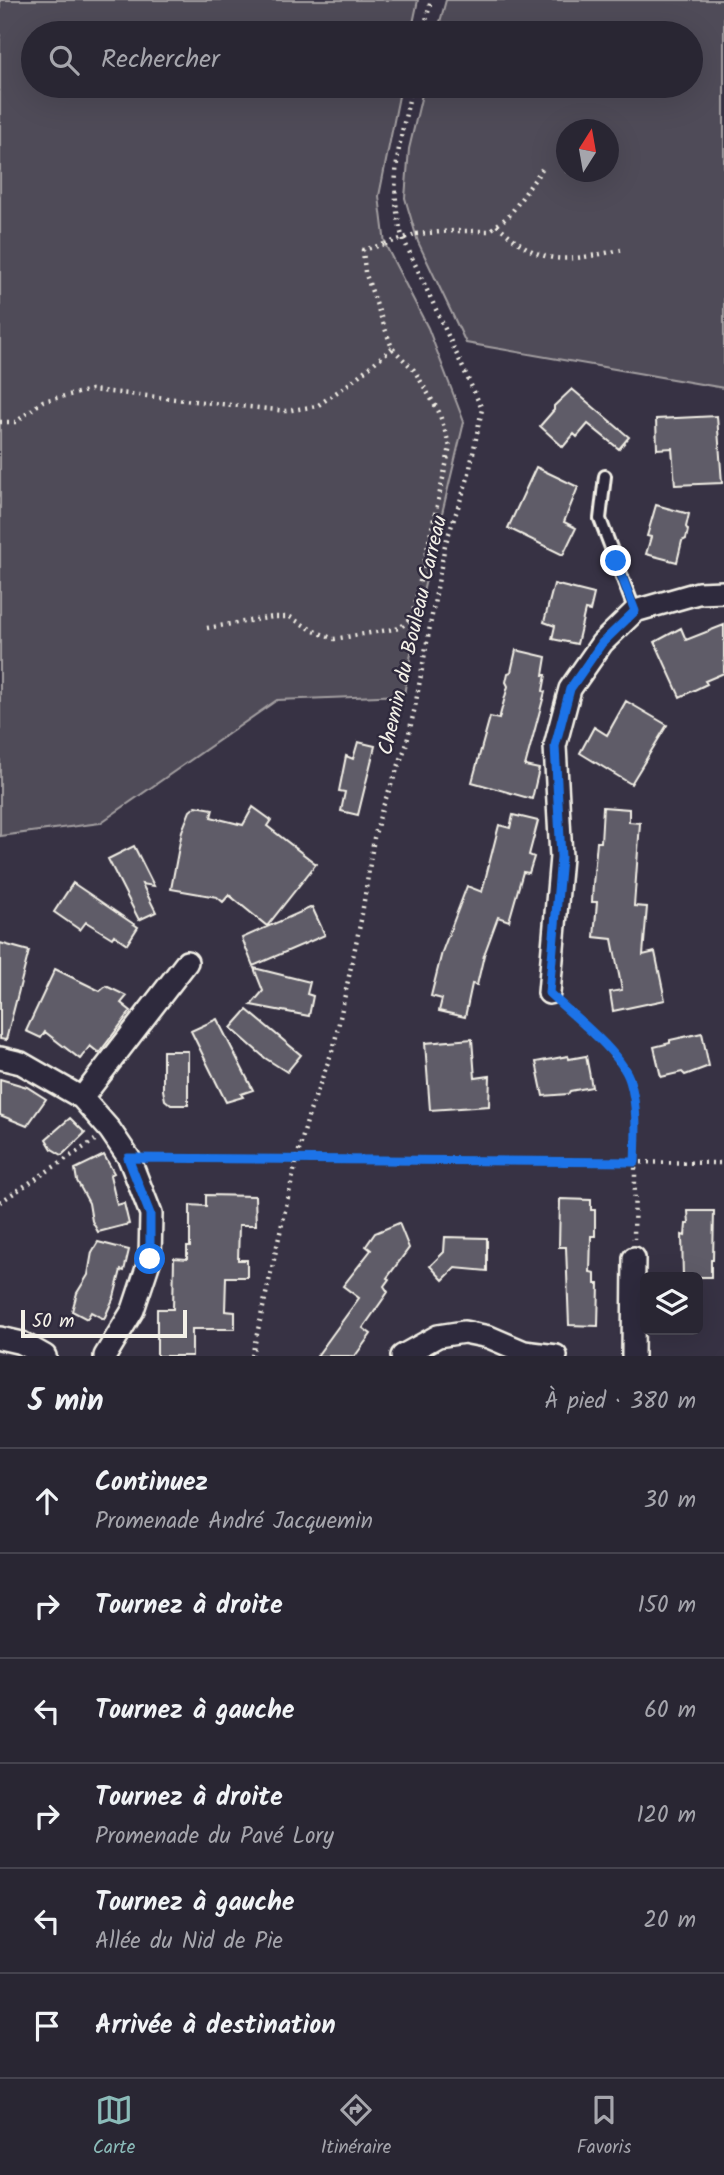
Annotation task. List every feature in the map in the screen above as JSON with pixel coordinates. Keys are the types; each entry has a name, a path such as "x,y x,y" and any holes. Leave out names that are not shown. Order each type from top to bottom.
{"street":[{"path":"549,993 561,857 555,746 570,689 602,643 635,611 698,593 724,592"},
{"path":"82,1098 187,962"},
{"path":"0,1058 21,1063 82,1098 110,1130 128,1158 150,1214 150,1259 133,1310 106,1356"},
{"path":"633,1356 634,1258"},
{"path":"402,1356 438,1336 464,1332 489,1337 524,1352 556,1356"},
{"path":"0,1338 22,1343 45,1356"}],"lane":[{"path":"605,476 600,519 635,611"}],"path":[{"path":"426,21 431,0"},
{"name":"Chemin du Bouleau Carreau","path":"252,1356 297,1158 309,1114 334,1046 362,920 374,838 406,746 445,545 468,478 482,409 402,236 395,211 396,162 409,98"},
{"path":"207,628 273,617 290,617 334,639 400,628 412,617 450,447 439,412 414,370 392,348 365,272 363,250 416,234 489,231 509,216 542,169"},
{"path":"497,225 520,244 549,257 580,257 621,250"},
{"path":"0,422 16,422 43,401 91,390 286,411 317,406 392,348"},
{"path":"549,993 608,1048 630,1078 636,1112 634,1258"},
{"path":"0,1202 110,1130"},
{"path":"128,1158 724,1163"}],"shaded area":[{"path":"0,0 418,0 414,21 21,21 21,98 399,98 379,196 385,244 428,328 464,422 417,617 404,695 277,700 100,823 0,836"},
{"path":"446,0 724,0 724,388 466,343 418,242 405,198 409,149 421,98 703,98 703,21 440,21"}],"building":[{"path":"572,389 629,437 619,449 588,424 577,437 574,434 563,447 540,426 554,410 554,406"},
{"path":"717,416 722,483 675,485 672,448 657,449 656,419"},
{"path":"536,467 578,487 564,522 576,528 563,555 508,528"},
{"path":"656,505 689,514 686,539 682,541 677,562 646,554 651,537 647,536"},
{"path":"554,584 594,594 590,611 585,610 577,644 552,639 555,626 544,622"},
{"path":"724,625 724,673 680,697 655,642 681,628 686,640"},
{"path":"516,650 546,657 543,675 546,675 545,692 525,766 539,769 532,799 472,782 490,717 499,719 508,686 508,673 511,672"},
{"path":"626,701 667,725 631,784 580,753 594,727 607,735"},
{"path":"358,742 375,746 358,815 341,811 345,792 339,791 346,756 353,759"},
{"path":"196,806 213,809 211,817 243,825 253,807 271,820 267,826 316,864 267,926 229,895 223,902 217,897 171,889 182,831 190,811"},
{"path":"603,807 629,809 629,822 640,823 634,906 647,907 643,955 655,952 665,1000 613,1011 610,992 622,990 612,939 594,937 597,902 592,902"},
{"path":"513,815 538,821 529,855 534,857 529,873 523,872 509,921 498,917 484,955 477,985 472,984 465,1017 439,1011 442,999 431,996 442,952 467,886 482,892 499,825 510,828"},
{"path":"134,846 154,886 142,884 156,912 139,920 108,859"},
{"path":"73,883 138,927 127,944 86,922 80,930 54,912"},
{"path":"312,907 325,935 253,966 242,938"},
{"path":"0,943 29,951 6,1040 0,1039"},
{"path":"254,968 310,982 307,994 313,996 309,1016 251,1005 263,991"},
{"path":"55,969 100,991 106,986 127,996 121,1003 131,1011 99,1053 90,1046 80,1059 45,1032 41,1038 26,1031"},
{"path":"247,1010 301,1055 287,1072 265,1058 231,1028"},
{"path":"217,1019 253,1090 241,1094 243,1097 226,1102 191,1031"},
{"path":"702,1033 709,1066 685,1075 682,1072 661,1077 654,1047 670,1043 670,1040"},
{"path":"472,1039 475,1078 490,1076 489,1106 430,1110 425,1043"},
{"path":"163,1051 188,1051 188,1105 171,1105 165,1100"},
{"path":"568,1056 569,1059 586,1056 592,1087 570,1091 568,1094 543,1096 536,1062"},
{"path":"0,1079 27,1087 46,1099 27,1126 0,1115"},
{"path":"70,1118 85,1133 62,1155 52,1149 46,1139"},
{"path":"104,1155 114,1173 110,1175 117,1205 124,1203 129,1224 98,1232 92,1221 89,1203 77,1181 75,1169"},
{"path":"206,1195 255,1196 256,1225 239,1225 238,1260 247,1260 247,1277 226,1277 225,1311 235,1312 235,1329 192,1329 192,1356 157,1356 157,1309 173,1309 174,1258 187,1259 187,1247 190,1247 190,1205 206,1206"},
{"path":"560,1199 591,1200 591,1210 595,1210 590,1272 595,1273 595,1284 599,1284 598,1326 569,1325 566,1247 559,1247"},
{"path":"688,1211 714,1211 711,1277 703,1277 703,1272 683,1272 682,1235 685,1236 686,1224 689,1224"},
{"path":"399,1223 409,1248 387,1278 389,1279 384,1286 388,1292 363,1328 371,1334 355,1356 317,1356 359,1298 343,1286 371,1250 366,1246 375,1233"},
{"path":"445,1237 487,1238 487,1271 455,1268 443,1280 430,1266 444,1252"},
{"path":"98,1242 129,1250 124,1271 121,1270 114,1297 104,1319 91,1312 87,1319 72,1311 77,1293 88,1275 92,1252"}],"route":[{"path":"150,1259 150,1214 128,1158 635,1162 636,1112 630,1078 608,1048 549,993 561,857 555,746 570,689 602,643 635,611 616,561"}]}
